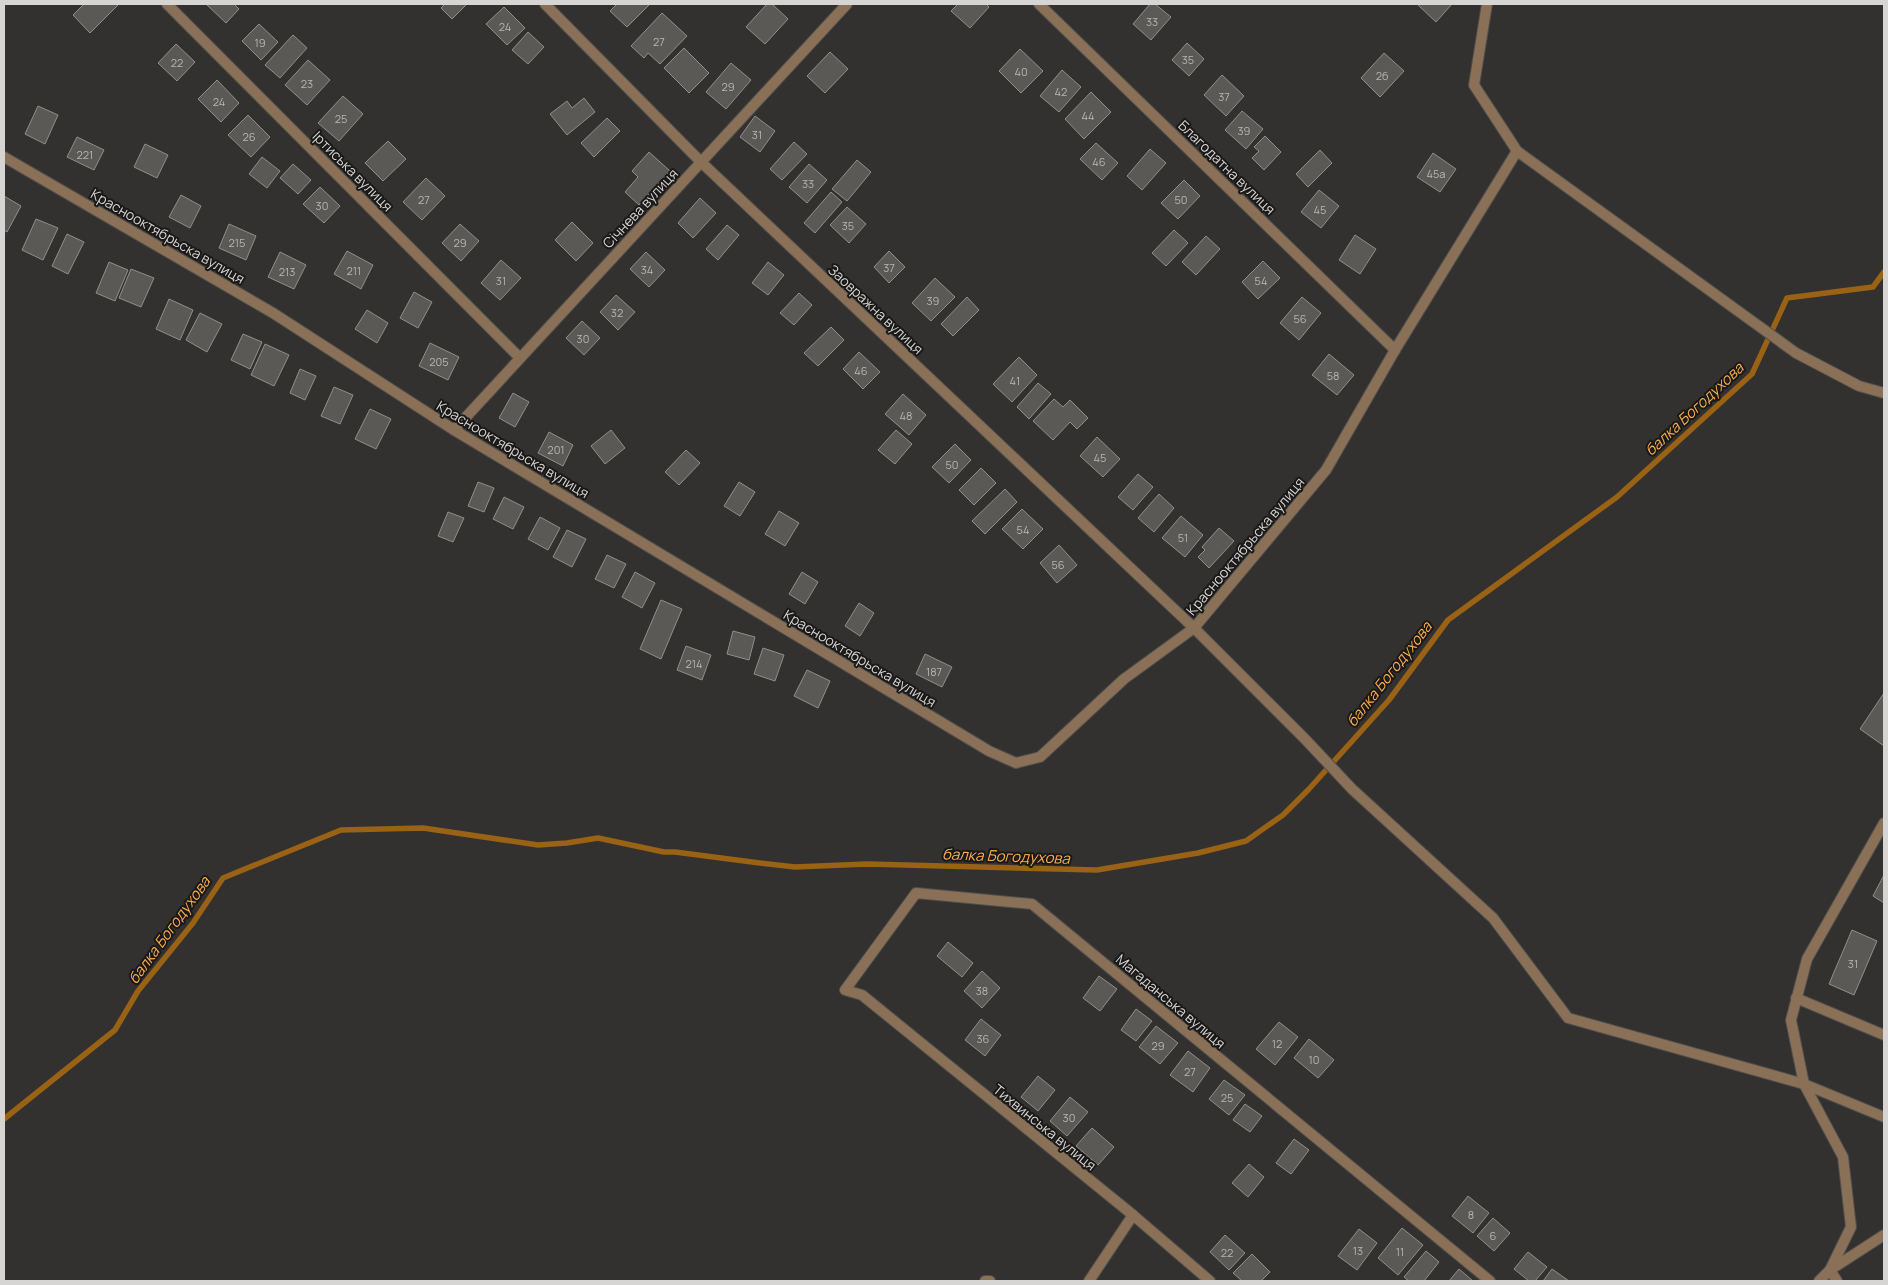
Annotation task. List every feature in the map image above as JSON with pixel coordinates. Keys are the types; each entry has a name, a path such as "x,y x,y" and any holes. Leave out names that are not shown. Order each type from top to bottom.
{"street":[{"name":"Іртиська вулиця","path":"167,4 520,358"},
{"name":"Заовражна вулиця","path":"545,4 701,162 1194,628 1352,789 1493,918 1568,1018 1804,1084 1884,1117"},
{"name":"Січнева вулиця","path":"454,430 847,4"},
{"name":"Благодатна вулиця","path":"1039,4 1395,350"},
{"path":"1487,4 1474,86 1516,151 1796,352 1859,386 1884,393"},
{"name":"Краснооктябрьска вулиця","path":"4,157 273,312 454,430 989,751 1016,763 1040,757 1124,679 1194,628 1326,470 1395,350 1516,151"},
{"path":"1830,1270 1851,1227 1843,1157 1804,1084 1791,1020 1807,959 1883,826"},
{"name":"Магаданська вулиця","path":"862,996 845,990 916,893 1032,904 1490,1281"},
{"name":"Тихвинська вулиця","path":"862,996 1132,1215 1210,1281"},
{"path":"1796,998 1884,1035"},
{"path":"1089,1281 1132,1215"},
{"path":"1819,1281 1830,1270 1884,1235"},
{"path":"1830,1270 1837,1281"}],"building":[{"path":"84,4 119,4 90,33 73,15"},
{"path":"206,4 234,4 239,9 226,23"},
{"path":"445,4 467,4 452,19 441,8"},
{"path":"617,4 650,4 627,27 610,11"},
{"path":"767,4 772,4 788,19 765,44 746,27"},
{"path":"958,4 986,4 989,7 970,28 951,11"},
{"path":"1150,4 1155,4 1171,17 1151,40 1133,24"},
{"path":"1419,4 1452,4 1436,22"},
{"path":"504,7 525,28 507,45 486,24"},
{"path":"662,13 687,36 660,64 648,53 644,58 631,46"},
{"path":"259,24 278,42 261,60 242,41"},
{"path":"528,32 544,47 528,64 512,50"},
{"path":"293,35 307,48 280,78 265,65"},
{"path":"1187,43 1204,59 1189,76 1172,60"},
{"path":"176,44 195,62 177,81 158,63"},
{"path":"684,48 709,73 689,93 664,68"},
{"path":"1020,49 1043,71 1021,93 999,71"},
{"path":"830,52 848,69 825,93 807,76"},
{"path":"1384,53 1404,71 1380,97 1361,78"},
{"path":"308,60 330,80 307,105 285,85"},
{"path":"731,63 751,80 726,109 706,92"},
{"path":"1062,70 1081,87 1059,112 1040,96"},
{"path":"1222,75 1244,96 1226,116 1204,95"},
{"path":"217,80 239,103 221,122 198,99"},
{"path":"1091,92 1111,112 1084,139 1065,119"},
{"path":"343,96 363,114 339,141 318,123"},
{"path":"584,98 595,112 567,135 550,114 567,101 572,108"},
{"path":"38,106 58,115 45,144 25,134"},
{"path":"1242,111 1263,129 1246,149 1225,130"},
{"path":"248,115 270,137 251,157 228,135"},
{"path":"755,116 775,131 760,152 740,137"},
{"path":"607,118 620,131 594,157 581,143"},
{"path":"1265,136 1281,152 1264,170 1252,158 1259,151 1254,147"},
{"path":"77,137 104,150 94,170 67,157"},
{"path":"388,141 406,159 383,181 365,163"},
{"path":"794,142 807,154 782,180 770,169"},
{"path":"1096,143 1118,163 1102,180 1080,159"},
{"path":"145,144 168,155 157,178 134,167"},
{"path":"1150,149 1166,163 1142,190 1127,176"},
{"path":"1320,150 1332,163 1308,187 1296,174"},
{"path":"649,152 670,171 639,205 625,192 638,177 632,171"},
{"path":"1433,153 1456,169 1440,192 1417,177"},
{"path":"262,157 280,171 267,188 249,174"},
{"path":"857,160 871,172 847,201 832,189"},
{"path":"293,164 311,180 298,194 280,178"},
{"path":"809,164 827,180 807,203 789,187"},
{"path":"426,178 445,196 422,220 403,202"},
{"path":"1184,180 1200,196 1178,219 1161,203"},
{"path":"320,187 340,206 324,223 303,204"},
{"path":"1319,190 1339,206 1321,228 1301,212"},
{"path":"831,192 842,202 815,233 804,223"},
{"path":"181,195 201,206 190,228 169,217"},
{"path":"4,196 21,206 7,232 4,230"},
{"path":"700,198 716,213 693,238 678,223"},
{"path":"847,207 866,224 849,243 830,225"},
{"path":"36,219 58,228 43,260 22,250"},
{"path":"572,222 593,243 576,261 555,240"},
{"path":"229,224 256,236 246,260 219,248"},
{"path":"460,224 479,241 461,261 442,243"},
{"path":"727,225 739,235 718,260 706,249"},
{"path":"1174,230 1188,243 1166,266 1152,253"},
{"path":"67,234 84,242 68,274 52,266"},
{"path":"1355,235 1376,249 1360,274 1339,260"},
{"path":"1206,236 1220,249 1196,275 1182,262"},
{"path":"347,251 373,265 361,289 334,274"},
{"path":"889,251 905,267 889,283 874,267"},
{"path":"280,252 306,265 294,289 268,277"},
{"path":"646,252 665,270 649,287 630,269"},
{"path":"501,260 521,278 500,300 481,283"},
{"path":"1263,261 1280,278 1258,299 1242,282"},
{"path":"109,262 128,270 115,301 96,293"},
{"path":"768,262 784,275 768,295 752,283"},
{"path":"131,269 154,278 141,307 119,298"},
{"path":"935,278 955,297 931,321 912,303"},
{"path":"414,292 432,302 418,328 400,318"},
{"path":"799,293 812,305 794,325 780,313"},
{"path":"616,295 635,312 618,330 600,312"},
{"path":"967,297 979,310 953,336 941,324"},
{"path":"1302,297 1321,313 1299,340 1280,323"},
{"path":"169,299 193,310 180,340 156,329"},
{"path":"367,310 388,323 377,343 355,329"},
{"path":"200,313 222,324 207,352 186,340"},
{"path":"582,321 600,338 584,355 566,338"},
{"path":"831,327 844,340 818,366 804,353"},
{"path":"243,334 262,342 250,369 231,360"},
{"path":"430,343 459,357 448,380 419,366"},
{"path":"265,344 289,355 274,386 251,375"},
{"path":"859,352 880,372 863,389 843,369"},
{"path":"1329,354 1354,375 1337,395 1312,375"},
{"path":"1019,357 1037,375 1012,402 993,384"},
{"path":"300,369 316,376 305,400 290,393"},
{"path":"1038,383 1051,394 1029,419 1017,407"},
{"path":"334,387 353,395 340,424 321,416"},
{"path":"513,393 529,402 515,427 499,418"},
{"path":"903,394 926,415 909,435 885,414"},
{"path":"1054,399 1063,407 1070,400 1088,418 1077,429 1070,422 1053,440 1033,421"},
{"path":"370,409 391,419 376,449 355,439"},
{"path":"611,430 625,448 605,464 591,446"},
{"path":"896,430 912,444 895,464 878,450"},
{"path":"549,432 573,445 563,466 538,453"},
{"path":"1097,437 1120,459 1103,477 1080,456"},
{"path":"955,444 971,460 949,483 932,467"},
{"path":"686,450 700,463 679,485 665,472"},
{"path":"981,468 996,483 974,505 959,490"},
{"path":"1138,474 1153,487 1133,510 1118,497"},
{"path":"478,482 494,488 484,512 468,506"},
{"path":"739,482 755,492 740,516 724,506"},
{"path":"1005,489 1017,502 985,534 972,521"},
{"path":"1159,494 1174,508 1154,532 1138,518"},
{"path":"504,497 524,507 513,529 493,519"},
{"path":"1022,509 1043,529 1023,549 1002,529"},
{"path":"779,511 799,523 785,546 765,534"},
{"path":"448,512 464,518 453,542 438,536"},
{"path":"1181,516 1203,535 1185,557 1162,538"},
{"path":"540,517 560,528 548,550 528,539"},
{"path":"1219,528 1234,541 1209,568 1198,557 1205,550 1202,547"},
{"path":"567,530 586,539 572,567 553,557"},
{"path":"1059,545 1077,565 1057,583 1040,563"},
{"path":"607,555 626,564 614,588 595,579"},
{"path":"635,572 655,583 642,608 622,597"},
{"path":"802,572 818,582 805,604 789,594"},
{"path":"661,600 682,609 661,659 640,649"},
{"path":"859,603 874,613 860,636 845,626"},
{"path":"733,631 755,637 749,660 727,654"},
{"path":"686,646 711,655 702,680 677,670"},
{"path":"763,648 784,655 775,681 754,674"},
{"path":"925,654 952,667 942,687 916,674"},
{"path":"807,670 830,681 818,708 794,696"},
{"path":"1884,693 1884,746 1860,729"},
{"path":"1884,875 1884,903 1873,896"},
{"path":"1852,930 1877,941 1854,995 1829,984"},
{"path":"948,942 973,963 962,977 937,956"},
{"path":"982,971 1000,988 982,1008 964,991"},
{"path":"1099,976 1117,989 1100,1011 1083,998"},
{"path":"1136,1009 1152,1021 1136,1041 1121,1030"},
{"path":"981,1019 1001,1035 985,1056 965,1040"},
{"path":"1279,1022 1298,1037 1275,1065 1256,1049"},
{"path":"1156,1026 1178,1043 1160,1064 1139,1047"},
{"path":"1309,1039 1334,1060 1318,1078 1294,1058"},
{"path":"1188,1051 1210,1068 1193,1092 1170,1075"},
{"path":"1038,1076 1055,1090 1038,1111 1021,1097"},
{"path":"1224,1080 1245,1095 1229,1115 1209,1099"},
{"path":"1070,1097 1088,1112 1067,1136 1050,1121"},
{"path":"1245,1104 1262,1116 1250,1132 1233,1120"},
{"path":"1092,1128 1114,1147 1098,1165 1076,1146"},
{"path":"1294,1139 1309,1150 1291,1174 1276,1163"},
{"path":"1249,1164 1264,1177 1248,1197 1232,1183"},
{"path":"1468,1196 1489,1213 1473,1233 1452,1216"},
{"path":"1493,1218 1510,1233 1494,1251 1477,1236"},
{"path":"1402,1228 1423,1245 1398,1275 1378,1258"},
{"path":"1359,1229 1377,1243 1357,1270 1338,1256"},
{"path":"1225,1235 1245,1253 1229,1270 1210,1252"},
{"path":"1426,1251 1439,1262 1424,1281 1409,1281 1404,1277"},
{"path":"1528,1252 1547,1267 1535,1281 1529,1281 1514,1269"},
{"path":"1252,1254 1270,1272 1261,1281 1242,1281 1233,1273"},
{"path":"1459,1269 1473,1281 1449,1281"},
{"path":"1552,1269 1569,1281 1543,1281"}],"waterway":[{"name":"балка Богодухова","path":"4,1119 115,1030 138,991 193,923 223,878 341,830 423,828 538,845 598,838 664,852 795,867 867,864 1097,870 1198,853 1246,841 1283,815 1309,789 1389,700 1448,620 1617,497 1752,374 1787,298 1873,287 1884,272"}]}
